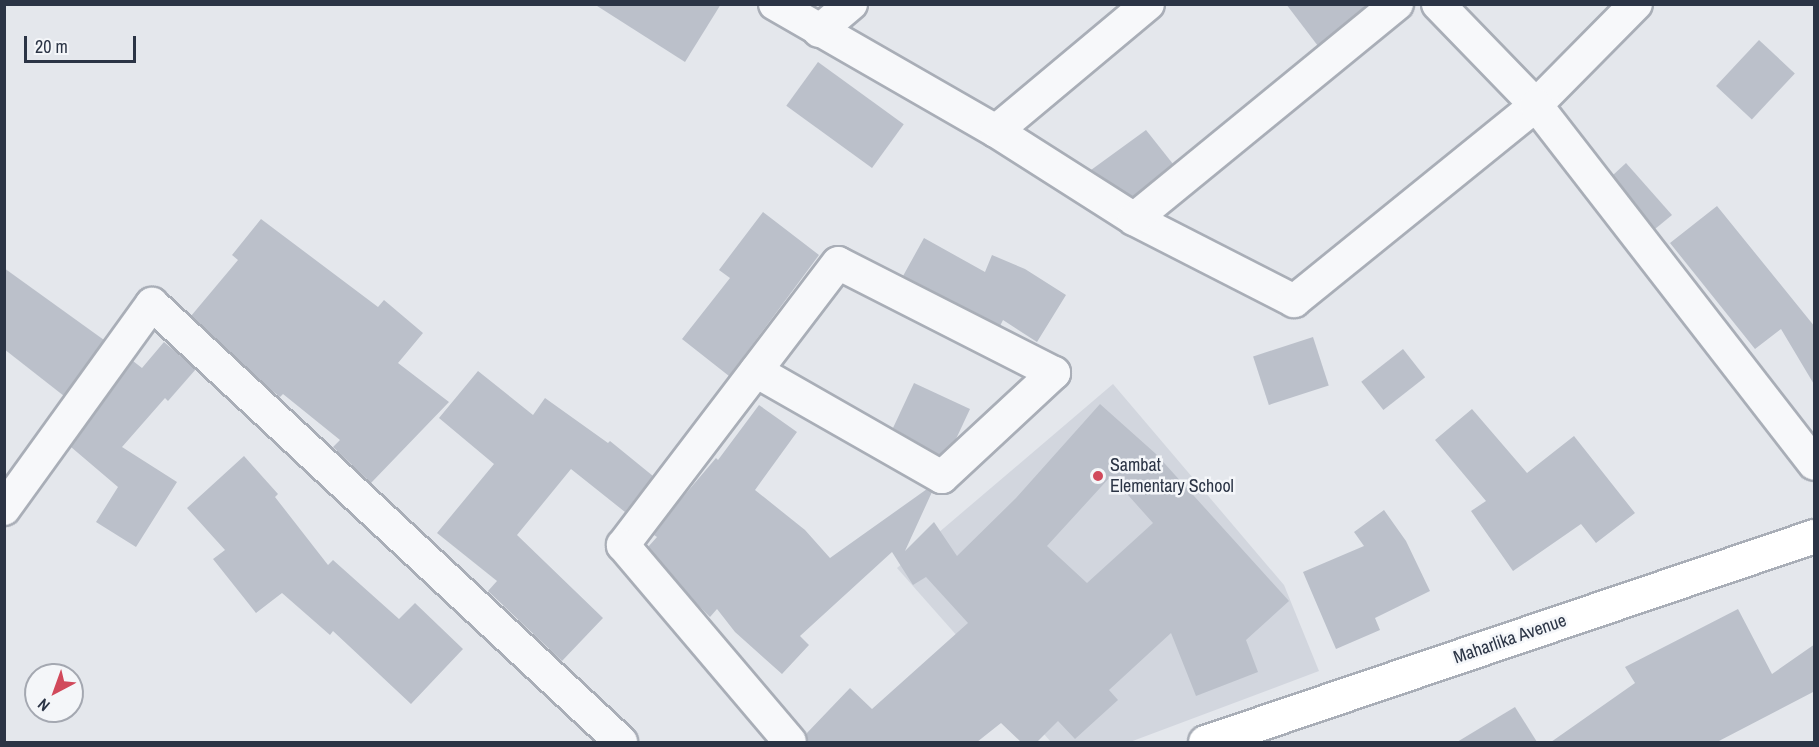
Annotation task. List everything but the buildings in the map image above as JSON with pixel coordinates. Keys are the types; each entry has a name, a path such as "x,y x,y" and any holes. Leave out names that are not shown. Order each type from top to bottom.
{"main road":[{"name":"Maharlika Avenue","path":"1205,742 1815,536"}],"street":[{"path":"775,4 996,131 1134,219 1294,301 1536,105 1636,4"},
{"path":"819,31 851,4"},
{"path":"996,131 1148,4"},
{"path":"1134,219 1396,4"},
{"path":"1438,4 1536,105 1815,464"},
{"path":"756,371 942,477 1054,373 838,263 623,545 790,742"},
{"path":"4,509 152,304 621,742"}],"shaded area":[{"name":"Sambat Elementary School","path":"1113,384 1284,585 1319,671 1130,742 1051,742 897,568"}],"place":[{"name":"Sambat Elementary School","path":"1098,476"}]}
